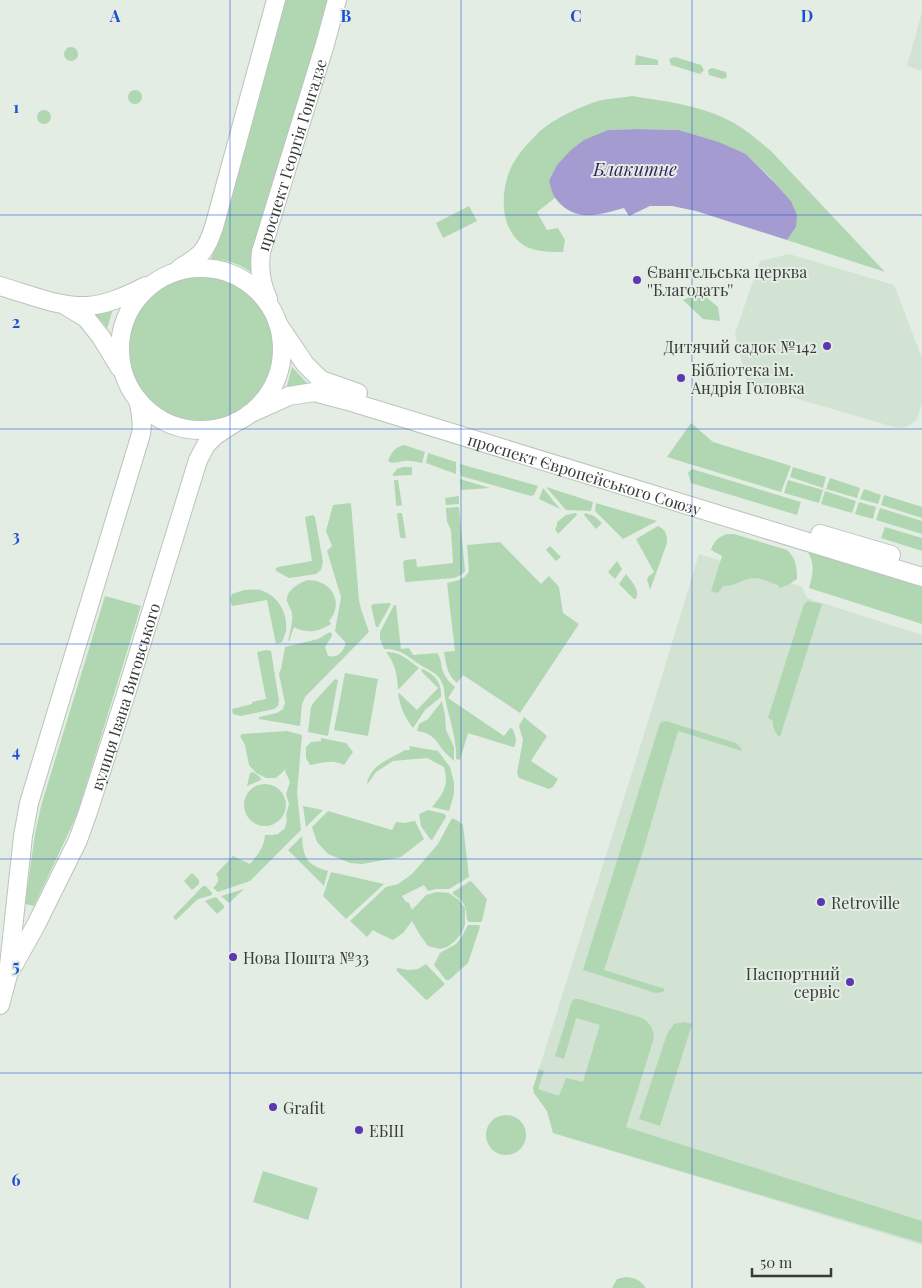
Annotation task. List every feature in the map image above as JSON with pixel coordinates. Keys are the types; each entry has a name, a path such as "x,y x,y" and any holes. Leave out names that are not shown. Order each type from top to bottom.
{"main road":[{"path":"0,286 64,304 88,306 109,302 162,278 185,269 218,269 235,275 249,283 262,295 275,316 282,340 282,357 278,374 272,389 262,403 242,418 214,428 206,430 176,426 149,411 138,400 124,373 120,359 120,344 125,322 134,302 144,291 162,278 196,259 208,246 276,0"},
{"name":"проспект Георгія Гонгадзе","path":"275,316 262,285 260,275 262,252 337,0"},
{"path":"64,304 86,318 124,373"},
{"name":"проспект Європейського Союзу","path":"275,316 305,364 321,380 370,397 922,564"},
{"name":"проспект Європейського Союзу","path":"242,418 289,396 314,392 922,577"},
{"name":"вулиця Івана Виговського","path":"0,1005 8,975 23,836 29,803 141,434 143,424 138,400"},
{"name":"вулиця Івана Виговського","path":"8,975 36,925 81,830 125,697 198,460 206,445 216,435 242,418"}],"shaded area":[{"path":"922,12 922,71 907,66"},
{"name":"Дитячий садок №142","path":"789,254 894,285 922,358 922,404 916,420 910,425 902,428 894,427 747,384 735,333 760,261"},
{"path":"699,554 802,587 807,598 922,635 922,1245 553,1133 547,1111 534,1093 533,1088"}],"green space":[{"path":"285,0 331,0 252,273 233,263 211,259"},
{"path":"68,47 74,47 78,54 74,61 68,61 64,57 64,51"},
{"path":"636,55 658,60 658,65 635,65"},
{"path":"675,57 701,65 704,70 700,74 671,65 669,59"},
{"path":"712,68 726,72 727,77 723,79 709,75 708,70"},
{"path":"132,90 138,90 142,97 138,104 132,104 128,100 128,94"},
{"path":"632,96 697,108 722,117 744,129 771,151 885,272 787,240 796,227 791,201 769,176 746,154 719,142 679,130 608,130 549,181 555,198 537,212 547,230 558,228 565,240 563,252 539,251 525,246 511,231 504,211 507,180 519,154 540,131 568,113 598,101"},
{"path":"41,110 47,110 51,117 47,124 41,124 37,120 37,114"},
{"path":"469,206 477,221 443,238 436,223"},
{"path":"201,277 229,282 252,298 268,321 273,349 268,377 252,400 229,416 201,421 173,416 150,400 134,377 129,349 134,321 150,298 173,282"},
{"path":"693,295 707,298 718,307 720,321 703,319 683,300"},
{"path":"113,309 107,329 100,319 90,312"},
{"path":"292,367 308,384 286,389"},
{"path":"691,423 713,442 791,466 781,492 667,457"},
{"path":"404,445 425,452 422,463 403,461 395,463 388,461 398,447"},
{"path":"428,453 456,462 456,474 426,463"},
{"path":"460,464 538,486 534,495 531,496 461,476"},
{"path":"412,467 412,475 393,476 397,469"},
{"path":"793,467 826,477 823,488 790,477"},
{"path":"692,469 801,502 797,515 691,483 688,473"},
{"path":"830,478 860,488 857,498 826,489"},
{"path":"460,479 490,488 461,490"},
{"path":"394,480 398,480 402,505 397,506 396,504"},
{"path":"788,480 823,490 819,503 784,493"},
{"path":"546,487 593,502 591,511 566,510"},
{"path":"543,488 560,509 539,499"},
{"path":"864,489 881,495 878,504 860,499"},
{"path":"825,491 856,501 852,513 821,504"},
{"path":"884,495 922,507 922,518 881,505"},
{"path":"459,496 459,504 446,505 445,498"},
{"path":"859,502 876,507 873,519 855,514"},
{"path":"351,503 359,600 369,632 305,697 302,704 300,726 259,719 259,717 277,713 283,709 285,703 279,674 285,647 318,639 330,632 332,636 325,647 328,656 337,655 342,652 345,646 346,643 335,631 341,597 327,551 332,546 326,531 333,505"},
{"path":"596,503 657,521 623,539 595,511"},
{"path":"459,507 465,571 454,578 406,582 403,562 405,560 416,559 417,567 453,563 451,530 447,522 446,508"},
{"path":"880,508 922,521 922,534 876,520"},
{"path":"398,513 402,513 406,538 400,537"},
{"path":"576,513 577,515 558,534 555,529 557,522 566,515"},
{"path":"585,513 594,516 602,523 596,529 584,515"},
{"path":"313,515 315,517 323,562 321,570 316,574 289,578 276,571 276,568 312,561 305,517"},
{"path":"658,526 666,533 667,543 650,590 647,579 654,572 636,539"},
{"path":"885,527 922,538 922,551 881,538"},
{"path":"734,534 787,550 795,563 797,579 779,588 778,585 757,578 750,578 723,586 718,593 711,591 722,556 711,550 721,536"},
{"path":"500,542 541,584 549,576 559,587 563,613 579,624 520,713 463,675 457,683 449,673 444,652 455,651 447,583 462,578 469,571 467,545"},
{"path":"550,546 561,557 556,561 546,550"},
{"path":"808,552 922,587 922,624 809,588 813,570"},
{"path":"617,561 622,569 615,579 608,572"},
{"path":"626,574 636,589 636,599 619,584"},
{"path":"308,580 323,584 333,593 336,607 329,621 331,624 322,629 312,631 303,631 294,627 288,641 292,611 287,597 291,590"},
{"path":"244,590 266,592 277,600 283,611 286,624 286,631 282,642 276,644 267,600 232,606 230,599 232,594"},
{"path":"105,596 141,606 77,815 34,906 25,904 41,806"},
{"path":"808,601 822,604 780,737 774,730 773,721 768,718 804,604"},
{"path":"390,603 378,627 376,627 371,606 373,604"},
{"path":"394,605 396,605 401,649 409,648 413,655 437,653 444,674 455,687 448,698 504,736 510,728 513,729 516,739 515,746 468,733 460,760 456,759 454,736 444,687 440,680 433,673 404,654 396,650 384,649 380,639 380,632"},
{"path":"271,651 279,701 278,706 274,709 241,716 233,714 232,709 266,699 257,652"},
{"path":"386,652 400,655 419,668 398,690 395,670"},
{"path":"422,669 437,680 441,697 425,710 413,728 403,712 398,694 417,710 438,688 421,671"},
{"path":"345,673 378,679 368,736 334,730"},
{"path":"335,679 338,680 328,736 308,732 311,707"},
{"path":"442,701 446,730 454,747 454,761 432,737 417,731 419,724 428,719"},
{"path":"524,717 547,736 531,761 558,779 553,787 549,789 519,778 517,773 523,740 519,726"},
{"path":"666,721 736,743 742,751 678,731 643,851 604,970 665,989 663,992 656,993 583,970 660,723"},
{"path":"287,731 302,735 297,793 301,830 250,881 218,892 213,888 218,881 216,874 233,856 250,864 260,851 265,835 278,834 285,828 287,820 286,815 289,804 286,794 290,782 285,771 287,768 276,778 266,778 256,773 249,765 245,745 240,736 242,734"},
{"path":"321,738 346,743 353,752 344,765 331,762 310,765 306,758 306,747 311,742 321,741"},
{"path":"409,746 438,751 450,767 454,782 454,794 449,811 432,807 440,797 446,784 446,779 444,767 427,758 393,761 376,772 367,785 372,772 381,763 405,750 410,750"},
{"path":"253,772 261,780 247,786 250,773"},
{"path":"269,784 277,787 283,793 286,805 283,817 277,823 261,826 253,823 247,817 244,801 247,793 253,787"},
{"path":"303,806 323,810 306,827"},
{"path":"428,810 445,814 446,817 432,840 421,826 419,814"},
{"path":"328,811 392,830 396,822 415,821 424,839 401,857 362,864 350,863 328,854 317,842 312,827"},
{"path":"452,818 463,825 469,877 449,889 428,891 424,885 402,896 409,903 412,910 426,895 437,892 449,893 459,900 465,908 465,924 462,933 454,942 440,949 428,946 412,921 403,933 393,940 373,930 367,937 350,921 386,887 398,884 412,874 438,844"},
{"path":"302,836 305,855 308,860 315,866 328,871 324,886 288,850"},
{"path":"331,872 384,884 346,919 323,896"},
{"path":"192,873 199,880 199,884 192,890 184,881"},
{"path":"470,881 487,899 481,922 469,922 467,920 464,905 453,894 453,892"},
{"path":"203,886 206,886 212,895 198,899 176,920 173,917"},
{"path":"244,889 229,903 221,896"},
{"path":"216,897 224,906 217,914 205,901"},
{"path":"468,925 479,925 480,927 468,963 449,980 446,980 434,965 440,953 456,944"},
{"path":"426,964 444,983 427,1000 396,970 398,968 418,969"},
{"path":"575,999 642,1018 652,1029 654,1038 626,1127 922,1221 922,1243 553,1133 547,1111 534,1093 533,1088 539,1069 544,1071 538,1089 559,1096 566,1078 583,1082 600,1025 576,1018 564,1059 555,1056 572,1001"},
{"path":"684,1022 692,1024 660,1126 639,1119 667,1034 674,1024"},
{"path":"510,1115 517,1118 523,1124 526,1135 525,1143 517,1152 510,1155 502,1155 495,1152 487,1143 486,1131 489,1124 498,1116"},
{"path":"263,1171 318,1188 308,1220 253,1202"},
{"path":"626,1277 638,1280 646,1288 612,1288 617,1279"}],"water":[{"name":"Блакитне","path":"608,130 679,130 719,142 746,154 791,201 797,215 796,227 787,240 696,211 672,206 650,206 629,216 624,208 597,215 588,215 571,212 563,207 556,199 549,181 557,165 571,150 584,140"}],"place":[{"name":"Євангельська церква ''Благодать''","path":"637,280"},
{"name":"Дитячий садок №142","path":"827,346"},
{"name":"Бібліотека ім. Андрія Головка","path":"681,378"},
{"name":"Retroville","path":"821,902"},
{"name":"Нова Пошта №33","path":"233,957"},
{"name":"Паспортний сервіс","path":"850,982"},
{"name":"Grafit","path":"273,1107"},
{"name":"ЕБШ","path":"359,1130"}]}
